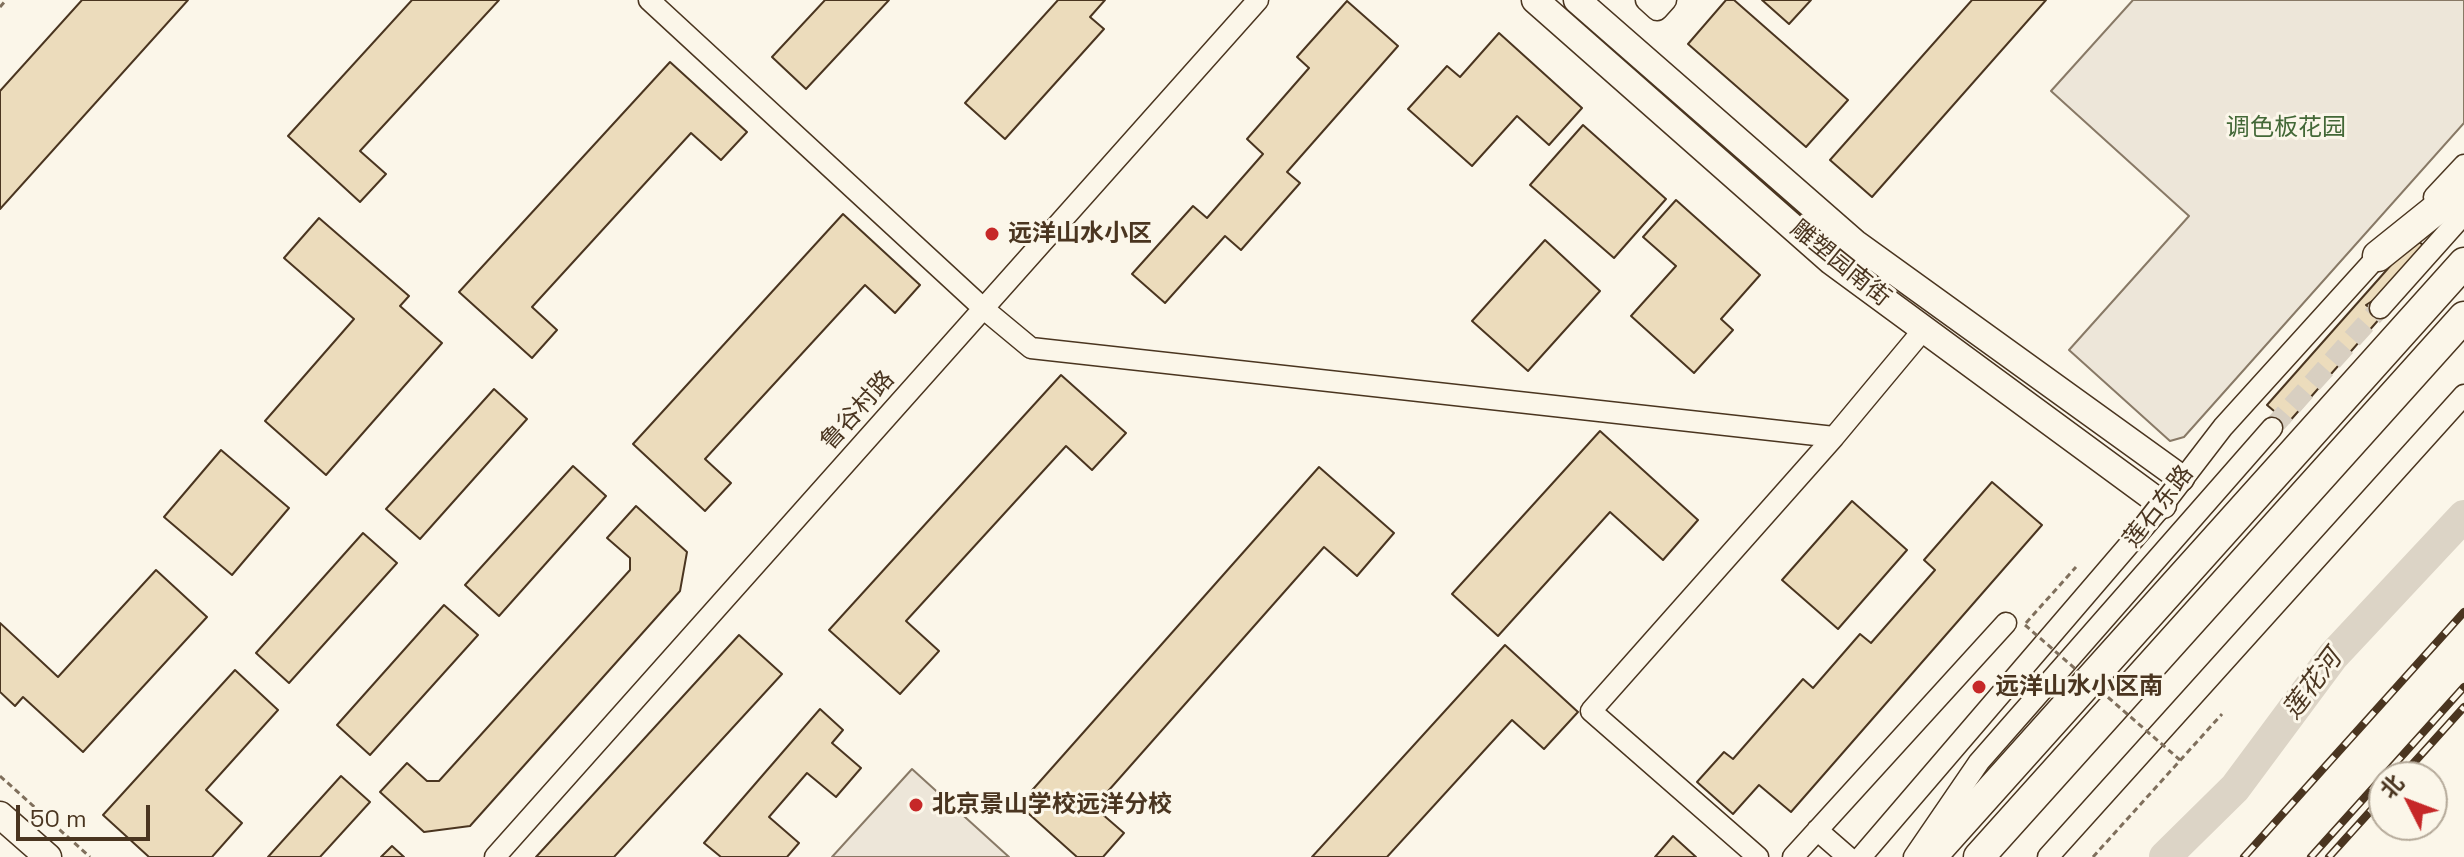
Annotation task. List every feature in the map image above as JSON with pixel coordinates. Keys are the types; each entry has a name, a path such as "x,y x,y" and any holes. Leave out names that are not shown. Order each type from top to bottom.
{"highway":[{"path":"2378,256 2464,187"},
{"path":"1931,857 2464,263"},
{"path":"1979,857 2452,334 2464,317"},
{"path":"1992,857 2086,738"}],"main road":[{"name":"雕塑园南街","path":"1535,0 1831,261 2163,505"},
{"name":"雕塑园南街","path":"1577,0 1855,243 2181,478"},
{"path":"0,815 48,857"}],"street":[{"path":"649,0 984,309 1031,348 1834,437"},
{"name":"鲁谷村路","path":"495,857 1258,0"},
{"path":"1646,0 1657,10 1666,0"},
{"name":"莲石东路","path":"1861,857 2163,505 2223,427 2464,165"},
{"path":"2380,308 2464,214"},
{"path":"1758,857 1591,711 1834,437 1924,329"},
{"path":"2048,857 2464,395"},
{"path":"1914,857 1979,762 2272,428"},
{"path":"1793,857 2015,624"},
{"path":"1817,830 1848,857"}],"path":[{"path":"0,7 6,0"},
{"path":"2015,624 2180,760"},
{"path":"2093,857 2222,714"},
{"path":"0,776 90,857"}],"green space":[{"name":"调色板花园","path":"2133,0 2464,0 2464,123 2184,437 2170,441 2069,350 2189,216 2051,91"},
{"name":"北京景山学校远洋分校","path":"912,769 1009,857 832,857"}],"building":[{"path":"82,0 188,0 0,209 0,91"},
{"path":"412,0 499,0 360,151 386,174 360,202 288,136"},
{"path":"825,0 889,0 806,89 772,57"},
{"path":"1058,0 1105,0 1090,17 1104,29 1005,139 965,103"},
{"path":"1726,0 1734,0 1848,100 1806,147 1688,44"},
{"path":"1762,0 1811,0 1789,24"},
{"path":"1972,0 2046,0 1872,197 1830,160"},
{"path":"1347,1 1398,46 1287,172 1300,183 1241,250 1225,236 1165,303 1132,274 1193,206 1207,218 1263,154 1247,139 1309,68 1297,57"},
{"path":"1499,33 1582,108 1549,145 1517,116 1472,166 1408,109 1447,66 1460,77"},
{"path":"670,62 747,132 721,160 691,133 532,307 557,330 532,358 459,292"},
{"path":"1583,125 1666,199 1614,258 1530,185"},
{"path":"1676,200 1760,275 1721,319 1733,330 1694,373 1631,316 1676,266 1643,237"},
{"path":"843,214 920,285 895,313 865,285 705,459 731,483 705,511 633,444"},
{"path":"319,218 409,296 400,306 442,343 326,475 265,421 354,319 284,258"},
{"path":"2415,238 2426,248 2388,291 2366,305 2381,317 2288,423 2267,405"},
{"path":"1545,240 1600,291 1528,371 1472,321"},
{"path":"1061,375 1126,433 1092,470 1066,446 906,621 939,651 900,694 829,630"},
{"path":"494,389 527,419 420,539 386,509"},
{"path":"1600,431 1698,520 1663,560 1610,512 1498,636 1452,594"},
{"path":"221,450 289,508 232,575 164,517"},
{"path":"573,466 606,496 499,616 465,585"},
{"path":"1319,467 1394,533 1357,576 1324,547 1094,807 1124,833 1103,857 1077,857 1019,805"},
{"path":"1992,482 2042,525 1791,812 1759,785 1733,814 1697,782 1724,752 1733,759 1803,679 1813,688 1860,634 1871,643 1935,570 1924,560"},
{"path":"1852,501 1907,550 1838,629 1782,580"},
{"path":"636,506 687,552 680,591 470,826 424,832 380,792 407,763 427,781 439,781 630,570 630,558 607,538"},
{"path":"363,533 397,563 289,683 256,653"},
{"path":"156,570 207,617 83,752 23,697 15,706 0,692 0,623 58,677"},
{"path":"444,605 478,635 370,755 337,725"},
{"path":"739,635 782,674 614,857 536,857"},
{"path":"1505,645 1578,712 1544,749 1512,720 1387,857 1312,857"},
{"path":"235,670 278,710 206,790 242,823 212,857 149,857 103,815"},
{"path":"820,709 843,730 832,743 861,768 836,797 807,773 769,817 799,843 787,857 721,857 704,843"},
{"path":"341,776 370,802 320,857 268,857"},
{"path":"1673,836 1696,857 1655,857"},
{"path":"392,846 404,857 381,857"}],"waterway":[{"name":"莲花河","path":"2165,857 2235,788 2333,656 2464,516"}],"tunnel":[{"path":"2272,428 2380,308"}],"railway":[{"path":"2244,857 2464,612"},
{"path":"2311,857 2464,687"},
{"path":"2415,761 2464,707"},
{"path":"2329,857 2368,814"}],"place":[{"name":"远洋山水小区","path":"992,234"},
{"name":"远洋山水小区南","path":"1979,687"},
{"name":"北京景山学校远洋分校","path":"916,805"}]}
